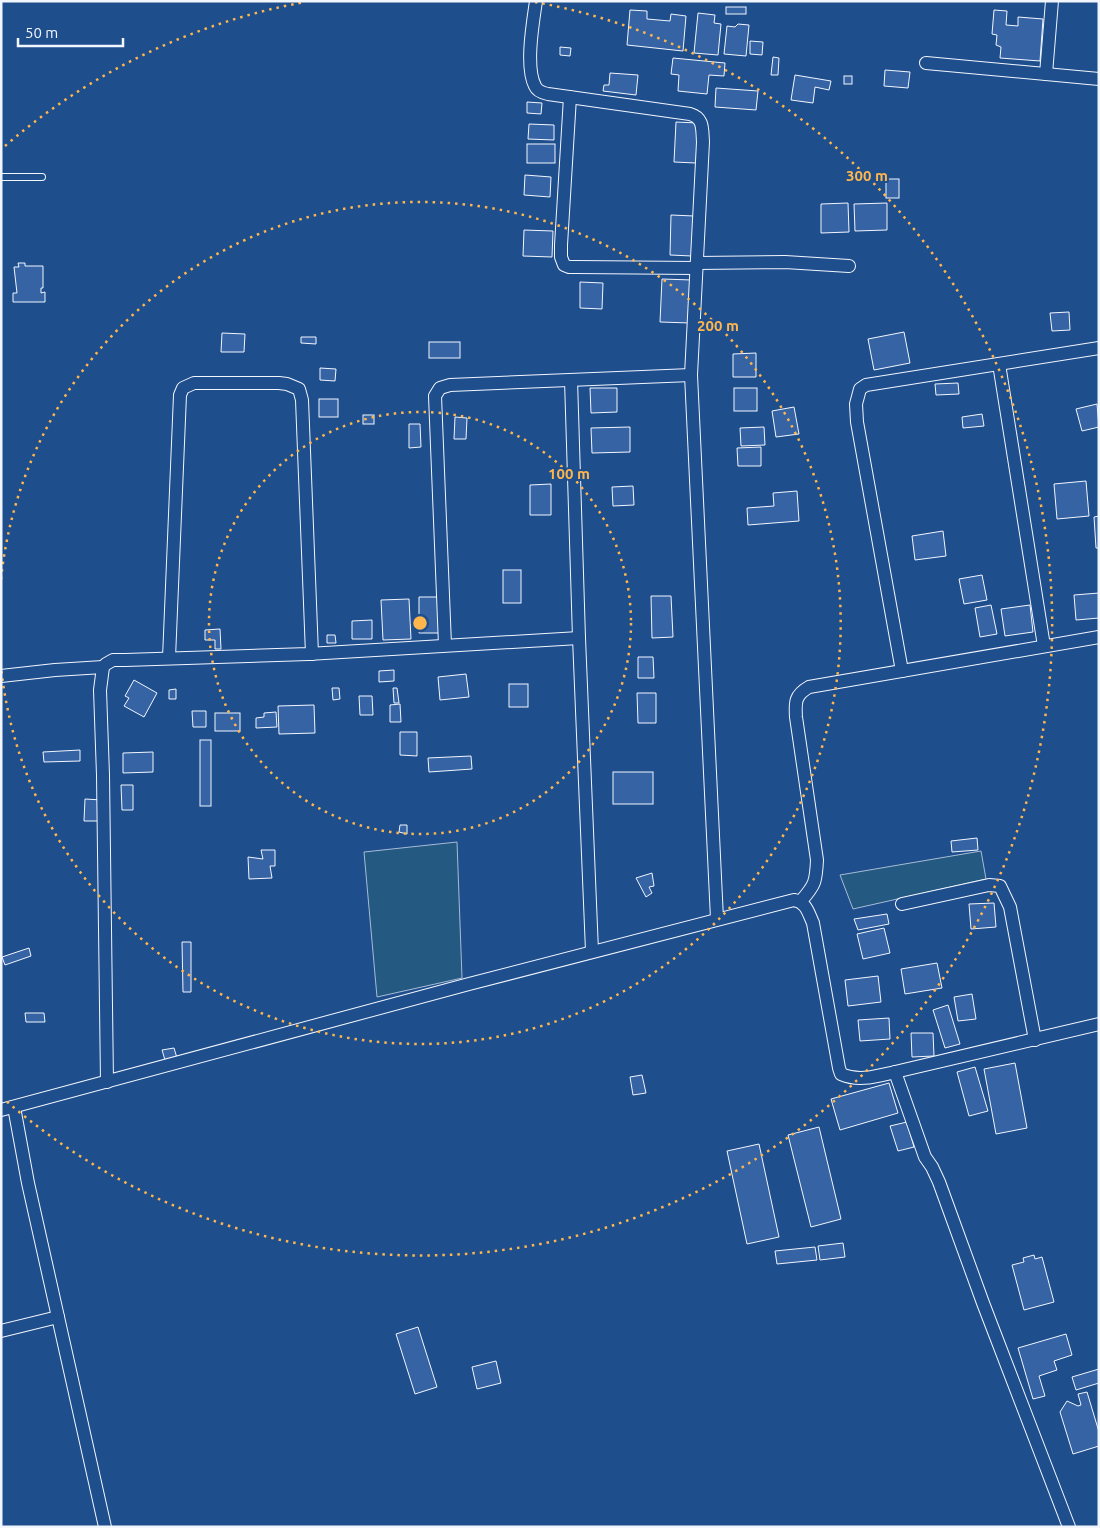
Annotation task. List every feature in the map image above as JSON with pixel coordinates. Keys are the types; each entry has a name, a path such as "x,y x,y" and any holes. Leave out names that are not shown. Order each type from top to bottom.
{"street":[{"path":"536,1 530,48 534,86 541,92 676,112 695,116 701,120 702,142 691,375 717,919"},
{"path":"1046,74 1052,1"},
{"path":"926,63 1099,79"},
{"path":"570,97 561,246 561,257 564,265 569,267 696,266 792,262 849,266"},
{"path":"902,671 857,422 857,397 860,389 866,385 1099,348"},
{"path":"999,364 1044,646"},
{"path":"445,645 435,396 440,388 450,385 691,375"},
{"path":"571,380 592,951"},
{"path":"169,658 180,394 183,388 194,383 279,383 299,389 302,400 306,473 312,654"},
{"path":"801,901 813,888 817,860 797,731 795,706 797,697 801,692 808,687 1099,637"},
{"path":"108,1082 100,690 102,668 106,664 113,660 312,654 579,638"},
{"path":"1,676 55,670 102,668"},
{"path":"902,904 989,885 1000,886 1010,906 1035,1040"},
{"path":"105,1527 58,1317 7,1109 592,951 794,900 801,901 806,906 813,923 836,1058 841,1074 851,1078 872,1077 1099,1024"},
{"path":"895,1072 925,1157 939,1182 1069,1527"},
{"path":"1,1331 58,1317"}],"lane":[{"path":"1,178 42,177"}],"shaded area":[{"path":"457,842 462,978 377,997 364,852"},
{"path":"981,851 986,879 853,909 840,875"}],"building":[{"path":"726,7 746,7 746,14 726,14"},
{"path":"630,10 647,11 647,19 670,21 671,14 686,16 683,51 627,45"},
{"path":"994,10 1007,11 1006,25 1018,26 1018,17 1043,19 1040,61 1000,58 1001,47 996,45 997,35 992,34"},
{"path":"698,13 715,15 714,23 721,24 718,55 694,53"},
{"path":"738,24 749,25 746,56 724,54 727,26 735,27"},
{"path":"750,41 763,42 762,55 750,54"},
{"path":"560,47 571,48 570,56 560,55"},
{"path":"773,57 779,58 778,75 771,75"},
{"path":"673,58 725,63 724,76 709,75 707,94 678,91 679,75 671,74"},
{"path":"885,70 910,72 908,88 884,86"},
{"path":"610,73 638,75 636,95 603,91 604,85 609,85"},
{"path":"795,75 831,81 829,90 815,87 813,103 791,100"},
{"path":"844,76 852,76 852,84 844,84"},
{"path":"716,88 758,91 756,110 715,107"},
{"path":"527,102 542,103 541,114 527,113"},
{"path":"676,122 698,123 696,163 674,162"},
{"path":"529,124 554,125 554,140 528,139"},
{"path":"527,144 555,144 555,163 527,163"},
{"path":"525,175 551,177 550,197 524,195"},
{"path":"886,179 899,179 899,198 886,198"},
{"path":"848,203 849,232 821,233 821,204"},
{"path":"887,203 887,230 855,231 854,204"},
{"path":"671,215 694,216 692,256 670,255"},
{"path":"524,230 553,231 552,257 523,256"},
{"path":"18,263 25,263 25,266 43,266 43,288 41,288 41,293 45,292 45,302 13,302 13,293 17,293 14,267 19,267"},
{"path":"662,279 692,280 690,323 660,322"},
{"path":"580,282 603,283 602,309 580,308"},
{"path":"1069,312 1070,330 1052,331 1050,313"},
{"path":"904,332 910,363 874,370 868,339"},
{"path":"222,333 245,334 244,352 221,352"},
{"path":"301,337 316,337 316,344 301,343"},
{"path":"429,342 460,342 460,358 429,358"},
{"path":"756,353 756,377 733,377 733,354"},
{"path":"320,368 336,369 335,381 320,380"},
{"path":"958,383 959,394 936,395 935,384"},
{"path":"590,388 617,388 617,412 591,413"},
{"path":"734,388 757,388 757,411 734,411"},
{"path":"319,399 338,399 338,417 319,417"},
{"path":"1097,404 1099,427 1082,431 1076,409"},
{"path":"794,407 799,434 776,437 772,411"},
{"path":"982,414 984,426 963,428 962,417"},
{"path":"363,415 374,415 374,424 363,424"},
{"path":"455,417 467,418 466,439 454,439"},
{"path":"409,424 420,424 421,447 409,448"},
{"path":"630,427 630,452 592,453 591,428"},
{"path":"764,427 765,445 741,446 740,428"},
{"path":"761,447 761,466 738,466 737,448"},
{"path":"1086,481 1089,516 1057,519 1054,484"},
{"path":"551,484 551,515 530,515 530,485"},
{"path":"633,486 634,505 613,506 612,487"},
{"path":"797,491 799,521 748,525 747,508 774,506 773,493"},
{"path":"1099,516 1099,548 1096,548 1094,517"},
{"path":"943,531 946,556 915,560 912,536"},
{"path":"503,570 521,570 521,603 503,603"},
{"path":"982,575 987,600 964,604 959,579"},
{"path":"1099,593 1099,618 1076,620 1074,595"},
{"path":"651,596 671,596 673,637 652,638"},
{"path":"419,597 443,597 444,633 419,633"},
{"path":"409,599 411,639 383,640 381,600"},
{"path":"991,605 997,634 980,637 975,608"},
{"path":"1030,605 1033,632 1005,636 1001,609"},
{"path":"372,620 372,639 352,639 352,621"},
{"path":"220,629 221,649 215,649 215,640 205,640 205,630"},
{"path":"327,635 335,635 336,643 327,643"},
{"path":"638,657 653,657 654,678 638,678"},
{"path":"394,670 394,681 379,682 379,671"},
{"path":"466,674 469,697 440,700 438,677"},
{"path":"134,680 157,693 144,717 124,706 129,698 125,696"},
{"path":"509,684 528,684 528,707 509,707"},
{"path":"332,688 339,688 340,699 333,700"},
{"path":"393,688 397,688 399,703 394,703"},
{"path":"176,689 176,699 169,699 169,690"},
{"path":"637,693 656,693 656,723 638,723"},
{"path":"359,696 372,696 373,715 360,715"},
{"path":"400,704 401,722 390,722 390,705"},
{"path":"314,705 315,733 279,734 278,706"},
{"path":"192,711 206,711 206,727 193,727"},
{"path":"276,712 277,727 256,728 256,718 264,717 264,713"},
{"path":"215,713 240,713 240,731 215,731"},
{"path":"400,732 417,732 417,756 400,755"},
{"path":"200,740 211,740 211,806 200,806"},
{"path":"80,750 80,761 44,762 43,752"},
{"path":"153,752 153,772 123,773 123,753"},
{"path":"471,756 472,769 429,772 428,758"},
{"path":"613,772 653,772 653,804 613,804"},
{"path":"121,785 133,785 133,810 122,810"},
{"path":"85,799 102,800 101,821 84,821"},
{"path":"400,825 407,825 407,834 399,832"},
{"path":"977,838 978,850 952,852 951,841"},
{"path":"261,850 275,850 275,866 270,866 272,878 249,879 248,857 263,859"},
{"path":"652,873 654,886 649,887 652,893 646,897 636,878"},
{"path":"994,903 996,927 971,929 969,904"},
{"path":"887,914 889,924 858,930 854,919"},
{"path":"884,928 890,953 863,959 857,934"},
{"path":"182,942 191,942 191,992 183,992"},
{"path":"29,948 31,956 5,965 2,957"},
{"path":"937,963 942,988 905,994 901,969"},
{"path":"878,976 881,1002 848,1006 845,980"},
{"path":"972,994 976,1019 958,1021 954,997"},
{"path":"948,1005 960,1044 945,1048 933,1010"},
{"path":"25,1013 44,1013 45,1022 26,1022"},
{"path":"889,1018 890,1039 860,1041 858,1020"},
{"path":"911,1033 933,1033 934,1056 912,1057"},
{"path":"174,1048 177,1058 165,1060 162,1050"},
{"path":"1015,1063 1027,1128 996,1134 984,1069"},
{"path":"975,1067 988,1111 969,1116 957,1072"},
{"path":"642,1075 646,1093 633,1095 630,1077"},
{"path":"889,1083 898,1113 840,1130 831,1099"},
{"path":"907,1122 914,1147 898,1151 890,1126"},
{"path":"819,1127 841,1219 811,1227 788,1135"},
{"path":"759,1144 779,1237 747,1244 727,1151"},
{"path":"843,1243 845,1257 820,1260 818,1246"},
{"path":"815,1247 817,1260 777,1264 775,1251"},
{"path":"1034,1255 1035,1259 1042,1257 1054,1302 1024,1310 1012,1265 1024,1262 1023,1258"},
{"path":"418,1327 437,1387 415,1394 396,1334"},
{"path":"1066,1334 1072,1355 1054,1361 1057,1370 1039,1376 1045,1396 1033,1399 1018,1348"},
{"path":"496,1361 501,1383 477,1389 472,1367"},
{"path":"1099,1369 1099,1383 1076,1390 1072,1377"},
{"path":"1087,1392 1099,1432 1099,1446 1073,1454 1060,1412 1067,1401 1078,1406 1081,1405 1078,1394"}]}
